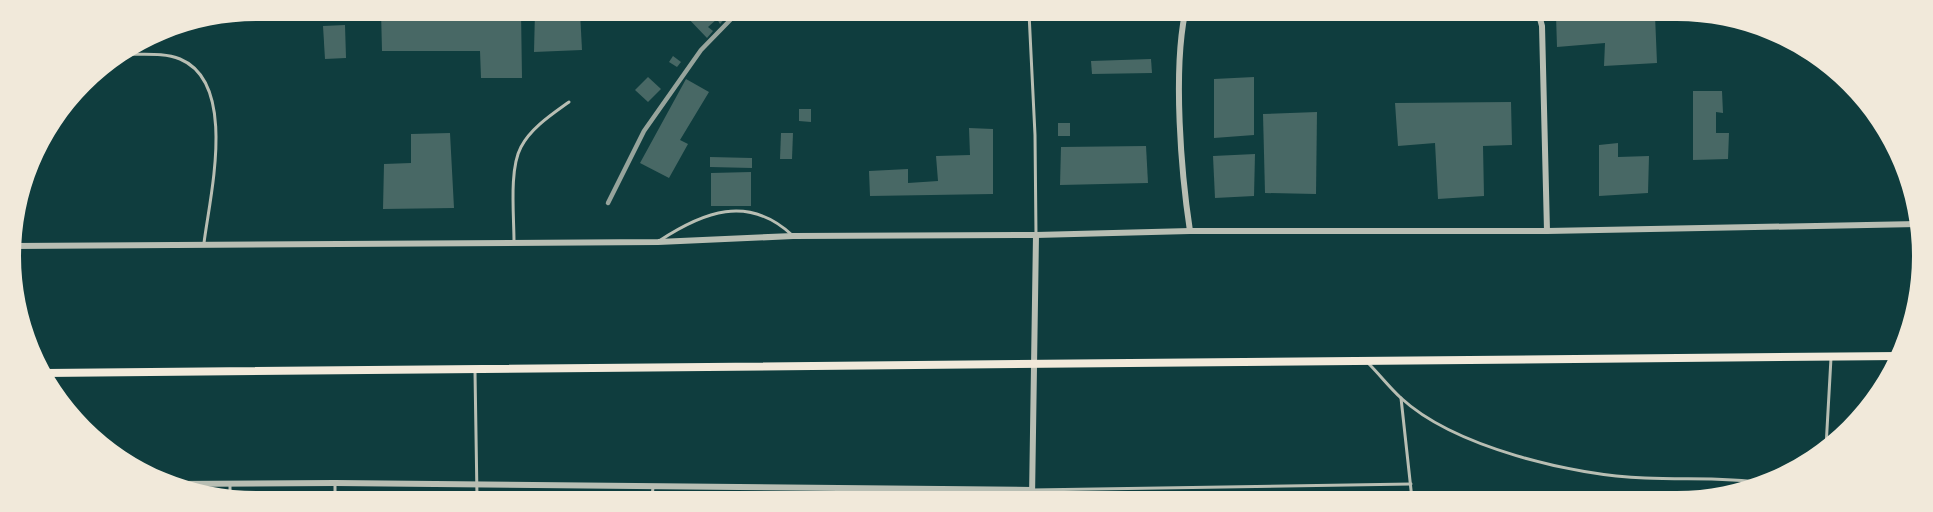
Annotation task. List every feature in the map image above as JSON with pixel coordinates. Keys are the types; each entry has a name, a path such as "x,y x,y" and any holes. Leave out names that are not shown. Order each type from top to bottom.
{"main road":[{"path":"52,373 1034,362 1368,363 1890,356"}],"street":[{"path":"1184,21 1180,50 1181,115 1186,203 1190,231"},
{"path":"1541,21 1547,231"},
{"path":"22,246 658,242 793,236 1036,236 1190,231 1547,231 1910,224"},
{"path":"198,484 1032,490 1036,236"}],"lane":[{"path":"1029,21 1035,135 1036,236"},
{"path":"135,54 160,54 179,58 199,72 211,93 216,122 204,245"},
{"path":"514,243 516,164 519,149 534,130 569,102"},
{"path":"658,242 695,219 728,212 765,216 793,236"},
{"path":"1827,437 1832,357"},
{"path":"1368,363 1401,398 1440,424 1469,439 1538,462 1599,474 1741,482"},
{"path":"475,370 477,491"},
{"path":"1401,398 1411,491"},
{"path":"230,483 230,489"},
{"path":"335,483 335,491"},
{"path":"1032,490 1411,484"},
{"path":"653,486 653,491"}],"building":[{"path":"381,21 521,21 522,78 481,78 480,51 382,51"},
{"path":"535,21 580,21 582,50 534,52"},
{"path":"691,21 715,21 708,27 713,31 707,38"},
{"path":"1556,21 1655,21 1657,63 1604,66 1605,43 1557,47"},
{"path":"345,25 346,58 325,59 323,26"},
{"path":"673,56 681,62 677,67 669,62"},
{"path":"1151,59 1152,73 1092,74 1091,61"},
{"path":"648,77 661,89 648,102 635,90"},
{"path":"1254,77 1254,135 1214,138 1214,79"},
{"path":"686,79 709,92 680,140 688,144 669,178 640,163"},
{"path":"1693,91 1722,91 1723,113 1716,112 1716,133 1729,133 1728,159 1693,160"},
{"path":"1511,102 1512,145 1483,146 1484,196 1438,199 1435,143 1398,146 1395,103"},
{"path":"799,109 811,109 811,122 799,121"},
{"path":"1317,112 1316,194 1265,193 1263,114"},
{"path":"1058,123 1070,123 1070,136 1058,136"},
{"path":"969,128 993,129 993,194 870,196 869,171 908,169 908,183 938,181 936,156 970,155"},
{"path":"450,133 454,208 383,209 384,164 411,163 411,134"},
{"path":"781,133 793,133 792,159 780,159"},
{"path":"1618,143 1618,157 1649,156 1648,193 1599,196 1599,145"},
{"path":"1146,146 1148,183 1060,185 1061,147"},
{"path":"1255,154 1254,196 1215,198 1213,156"},
{"path":"710,157 752,158 752,168 710,167"},
{"path":"751,172 751,206 711,206 711,173"}],"railway":[{"path":"608,203 644,131 701,50 729,21"}]}
